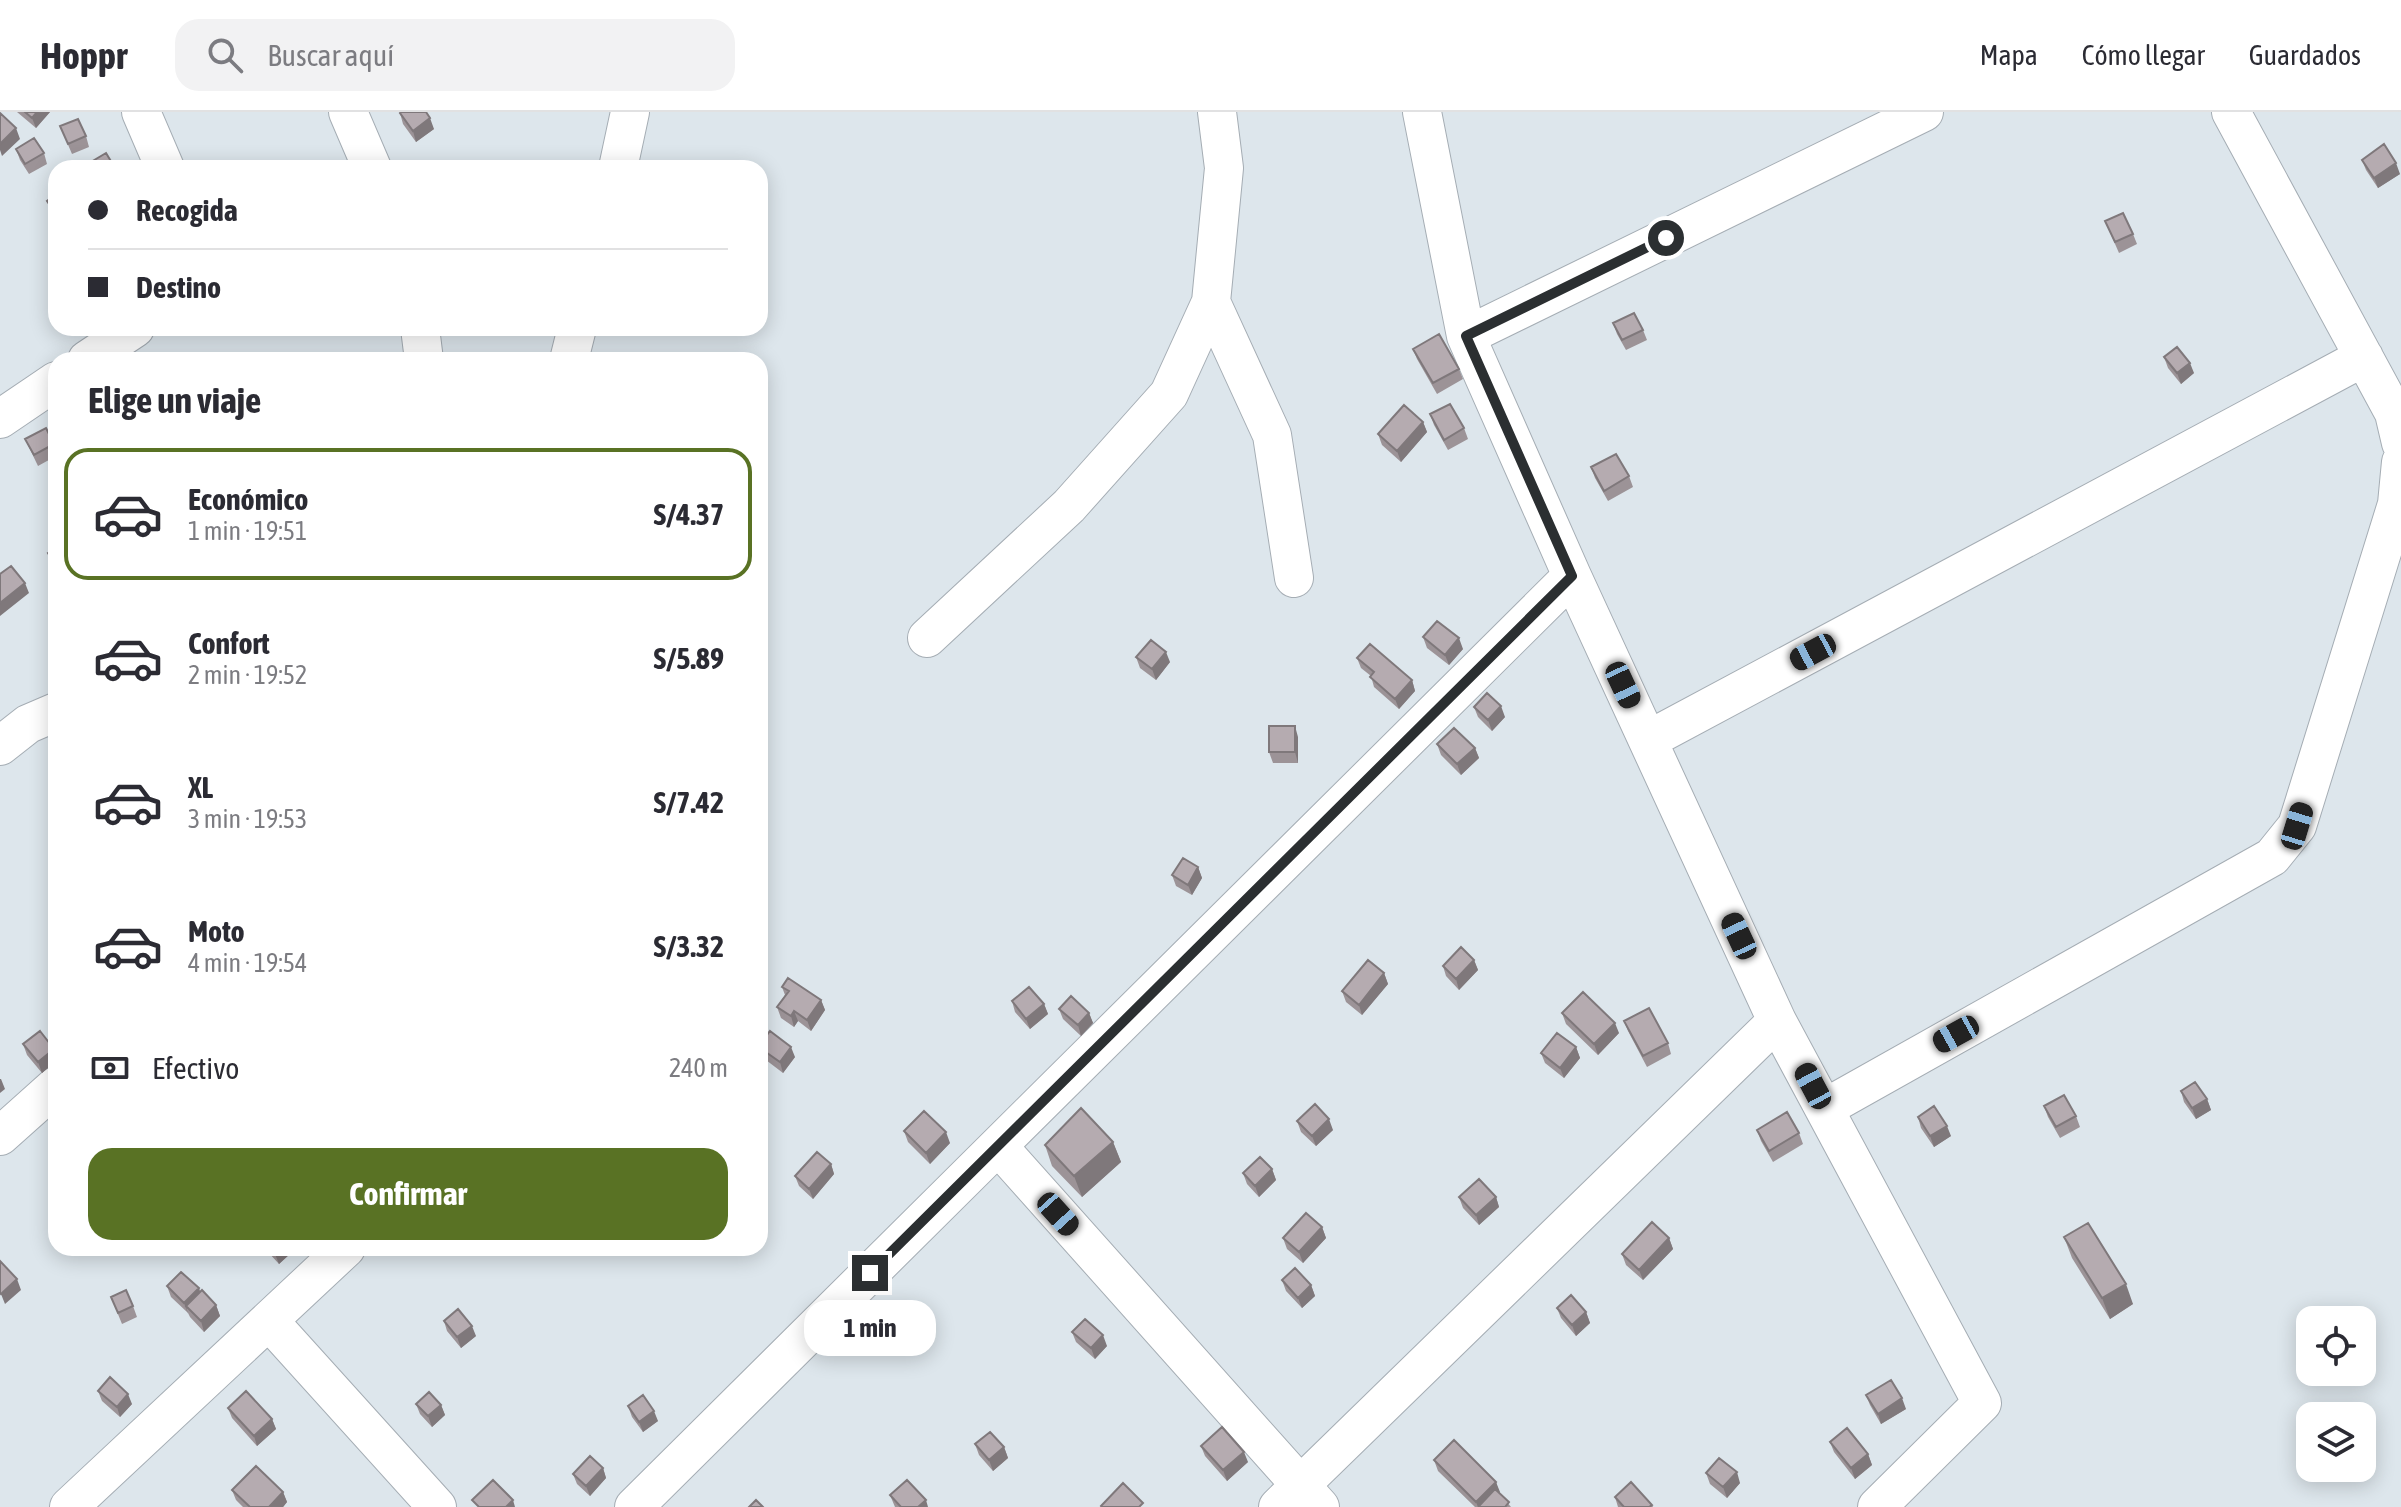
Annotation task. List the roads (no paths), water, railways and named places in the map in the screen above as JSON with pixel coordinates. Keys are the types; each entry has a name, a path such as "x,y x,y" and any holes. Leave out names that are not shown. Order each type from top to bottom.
{"street":[{"path":"141,112 162,160"},
{"path":"348,112 369,160"},
{"path":"620,160 630,112"},
{"path":"927,638 1069,506 1169,394 1211,302 1224,168 1217,112"},
{"path":"1422,112 1466,336 1572,576 1777,1021 1982,1403 1877,1507"},
{"path":"1466,336 1924,112"},
{"path":"2231,112 2394,413 2401,443"},
{"path":"1211,302 1272,435 1294,578"},
{"path":"99,352 123,336"},
{"path":"1648,740 2364,357"},
{"path":"0,419 48,386"},
{"path":"1825,1108 2272,857 2297,826 2397,504 2401,462"},
{"path":"634,1507 1572,576"},
{"path":"0,746 28,724 48,715"},
{"path":"998,1146 1299,1500 1777,1021"},
{"path":"0,1136 48,1093"},
{"path":"69,1507 338,1256"},
{"path":"269,1321 437,1507"}]}
